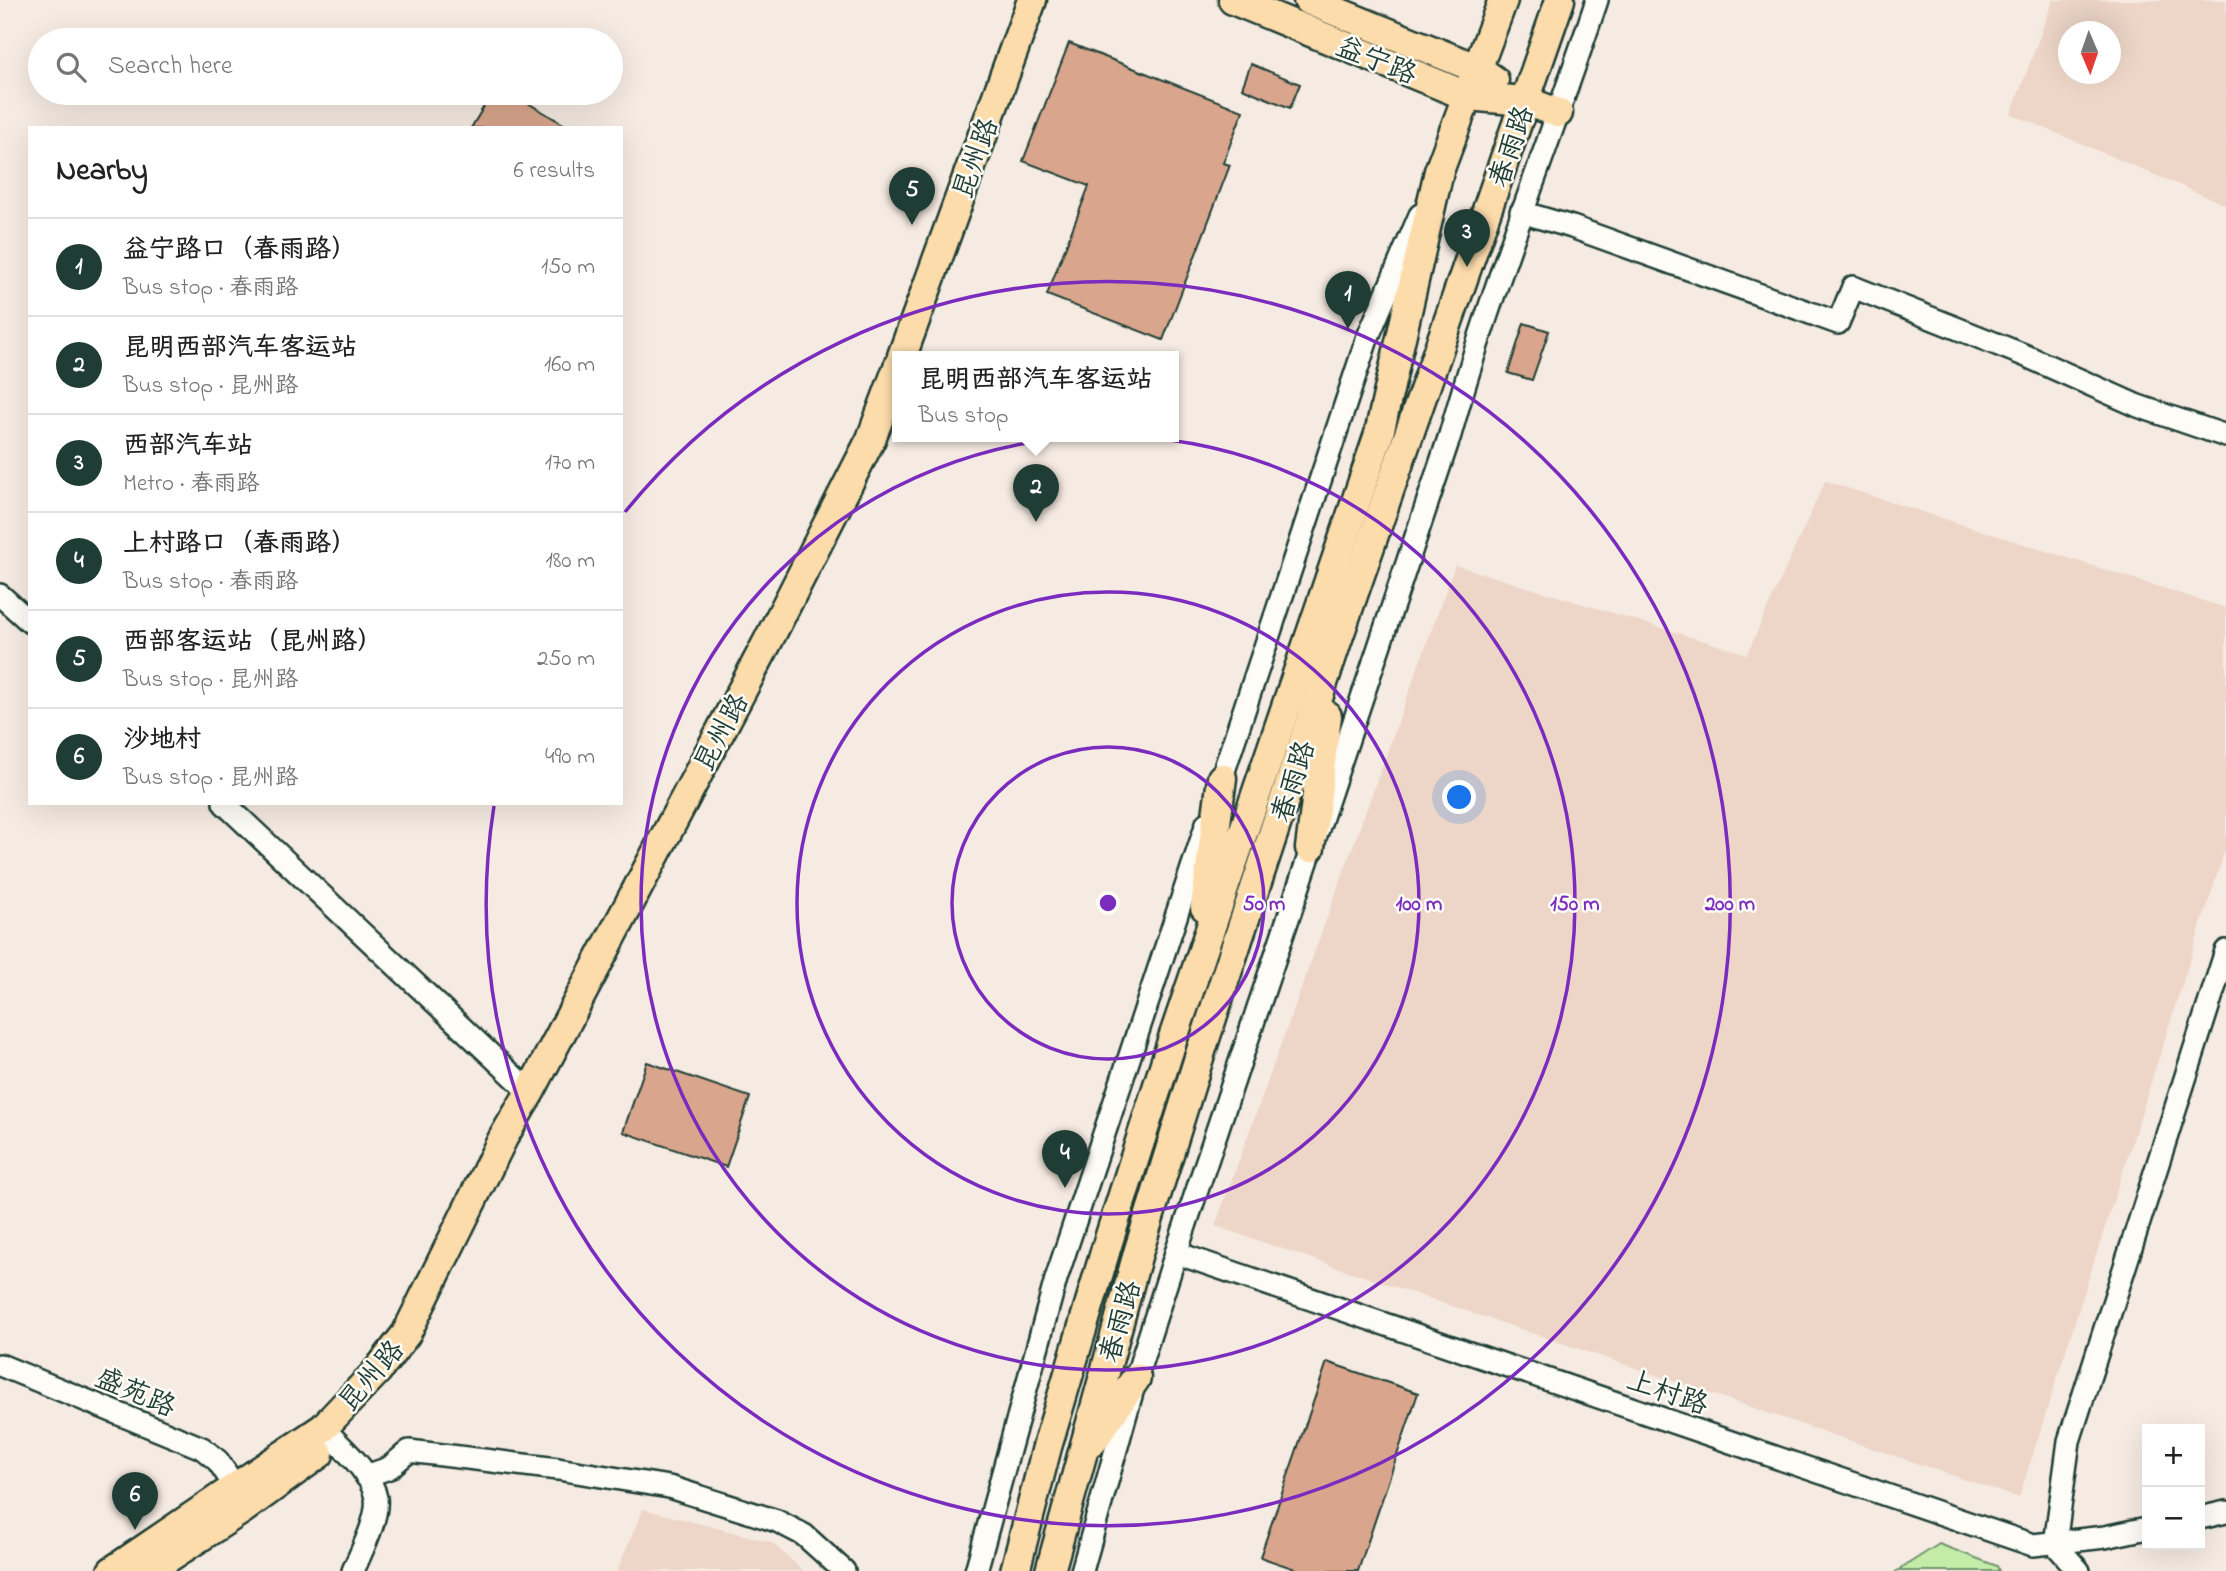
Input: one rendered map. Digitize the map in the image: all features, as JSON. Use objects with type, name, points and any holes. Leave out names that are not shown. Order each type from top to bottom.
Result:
[{"type":"main road","name":"昆州路","points":[[904,351],[1032,0]]},
{"type":"main road","name":"益宁路","points":[[1233,0],[1467,96],[1525,101]]},
{"type":"main road","name":"益宁路","points":[[1308,0],[1478,69],[1525,101],[1558,113]]},
{"type":"main road","name":"春雨路","points":[[1015,1571],[1051,1434],[1108,1242],[1197,968],[1379,434],[1439,171],[1503,0]]},
{"type":"main road","name":"春雨路","points":[[1050,1571],[1138,1253],[1198,1060],[1337,642],[1560,0]]},
{"type":"main road","name":"昆州路","points":[[148,1571],[243,1509],[329,1435],[406,1334],[503,1138],[530,1093],[768,641],[871,439],[892,383]]},
{"type":"main road","points":[[1310,848],[1337,642]]},
{"type":"main road","points":[[1197,968],[1222,778]]},
{"type":"main road","points":[[1079,1462],[1136,1378]]},
{"type":"main road","name":"昆州路","points":[[112,1571],[236,1488],[329,1435]]},
{"type":"street","points":[[1082,1571],[1136,1378],[1176,1253],[1450,435],[1469,365],[1597,0]]},
{"type":"street","points":[[976,1571],[1056,1279],[1367,339],[1439,171]]},
{"type":"street","points":[[1521,212],[1572,227],[1838,323],[1853,287],[2024,355],[2138,406],[2226,436]]},
{"type":"street","points":[[0,595],[28,620]]},
{"type":"street","points":[[226,805],[530,1093]]},
{"type":"street","points":[[2079,1571],[2055,1544],[2069,1441],[2226,951]]},
{"type":"street","name":"上村路","points":[[1176,1253],[2033,1545],[2055,1544],[2142,1529]]},
{"type":"street","name":"盛苑路","points":[[0,1365],[202,1448],[218,1461],[236,1488]]},
{"type":"street","points":[[329,1435],[366,1476],[376,1499],[371,1526],[353,1571]]},
{"type":"street","points":[[366,1476],[389,1468],[409,1451],[558,1469],[669,1487],[777,1521],[804,1535],[844,1571]]},
{"type":"street","points":[[2205,1517],[2226,1512]]},
{"type":"shaded area","points":[[2053,0],[2226,0],[2226,205],[2011,114]]},
{"type":"shaded area","points":[[1825,481],[2226,608],[2226,847],[2019,1498],[1215,1226],[1455,565],[1747,654]]},
{"type":"shaded area","points":[[643,1509],[771,1542],[804,1571],[617,1571]]},
{"type":"green space","points":[[1939,1544],[1997,1566],[1999,1571],[1897,1571]]},
{"type":"building","points":[[1069,43],[1243,111],[1223,163],[1230,165],[1163,340],[1047,295],[1089,186],[1023,161]]},
{"type":"building","points":[[1251,64],[1300,84],[1290,108],[1242,88]]},
{"type":"building","points":[[485,105],[531,105],[567,126],[472,126]]},
{"type":"building","points":[[1524,323],[1549,331],[1532,380],[1508,373]]},
{"type":"building","points":[[647,1062],[750,1097],[726,1167],[623,1132]]},
{"type":"building","points":[[1327,1362],[1418,1393],[1358,1571],[1301,1571],[1260,1557]]},
{"type":"place","name":"西部客运站（昆州路）","points":[[912,225]]},
{"type":"place","name":"西部汽车站","points":[[1467,267]]},
{"type":"place","name":"益宁路口（春雨路）","points":[[1348,329]]},
{"type":"place","name":"昆明西部汽车客运站","points":[[1036,522]]},
{"type":"place","name":"上村路口（春雨路）","points":[[1065,1188]]},
{"type":"place","name":"沙地村","points":[[135,1530]]}]
